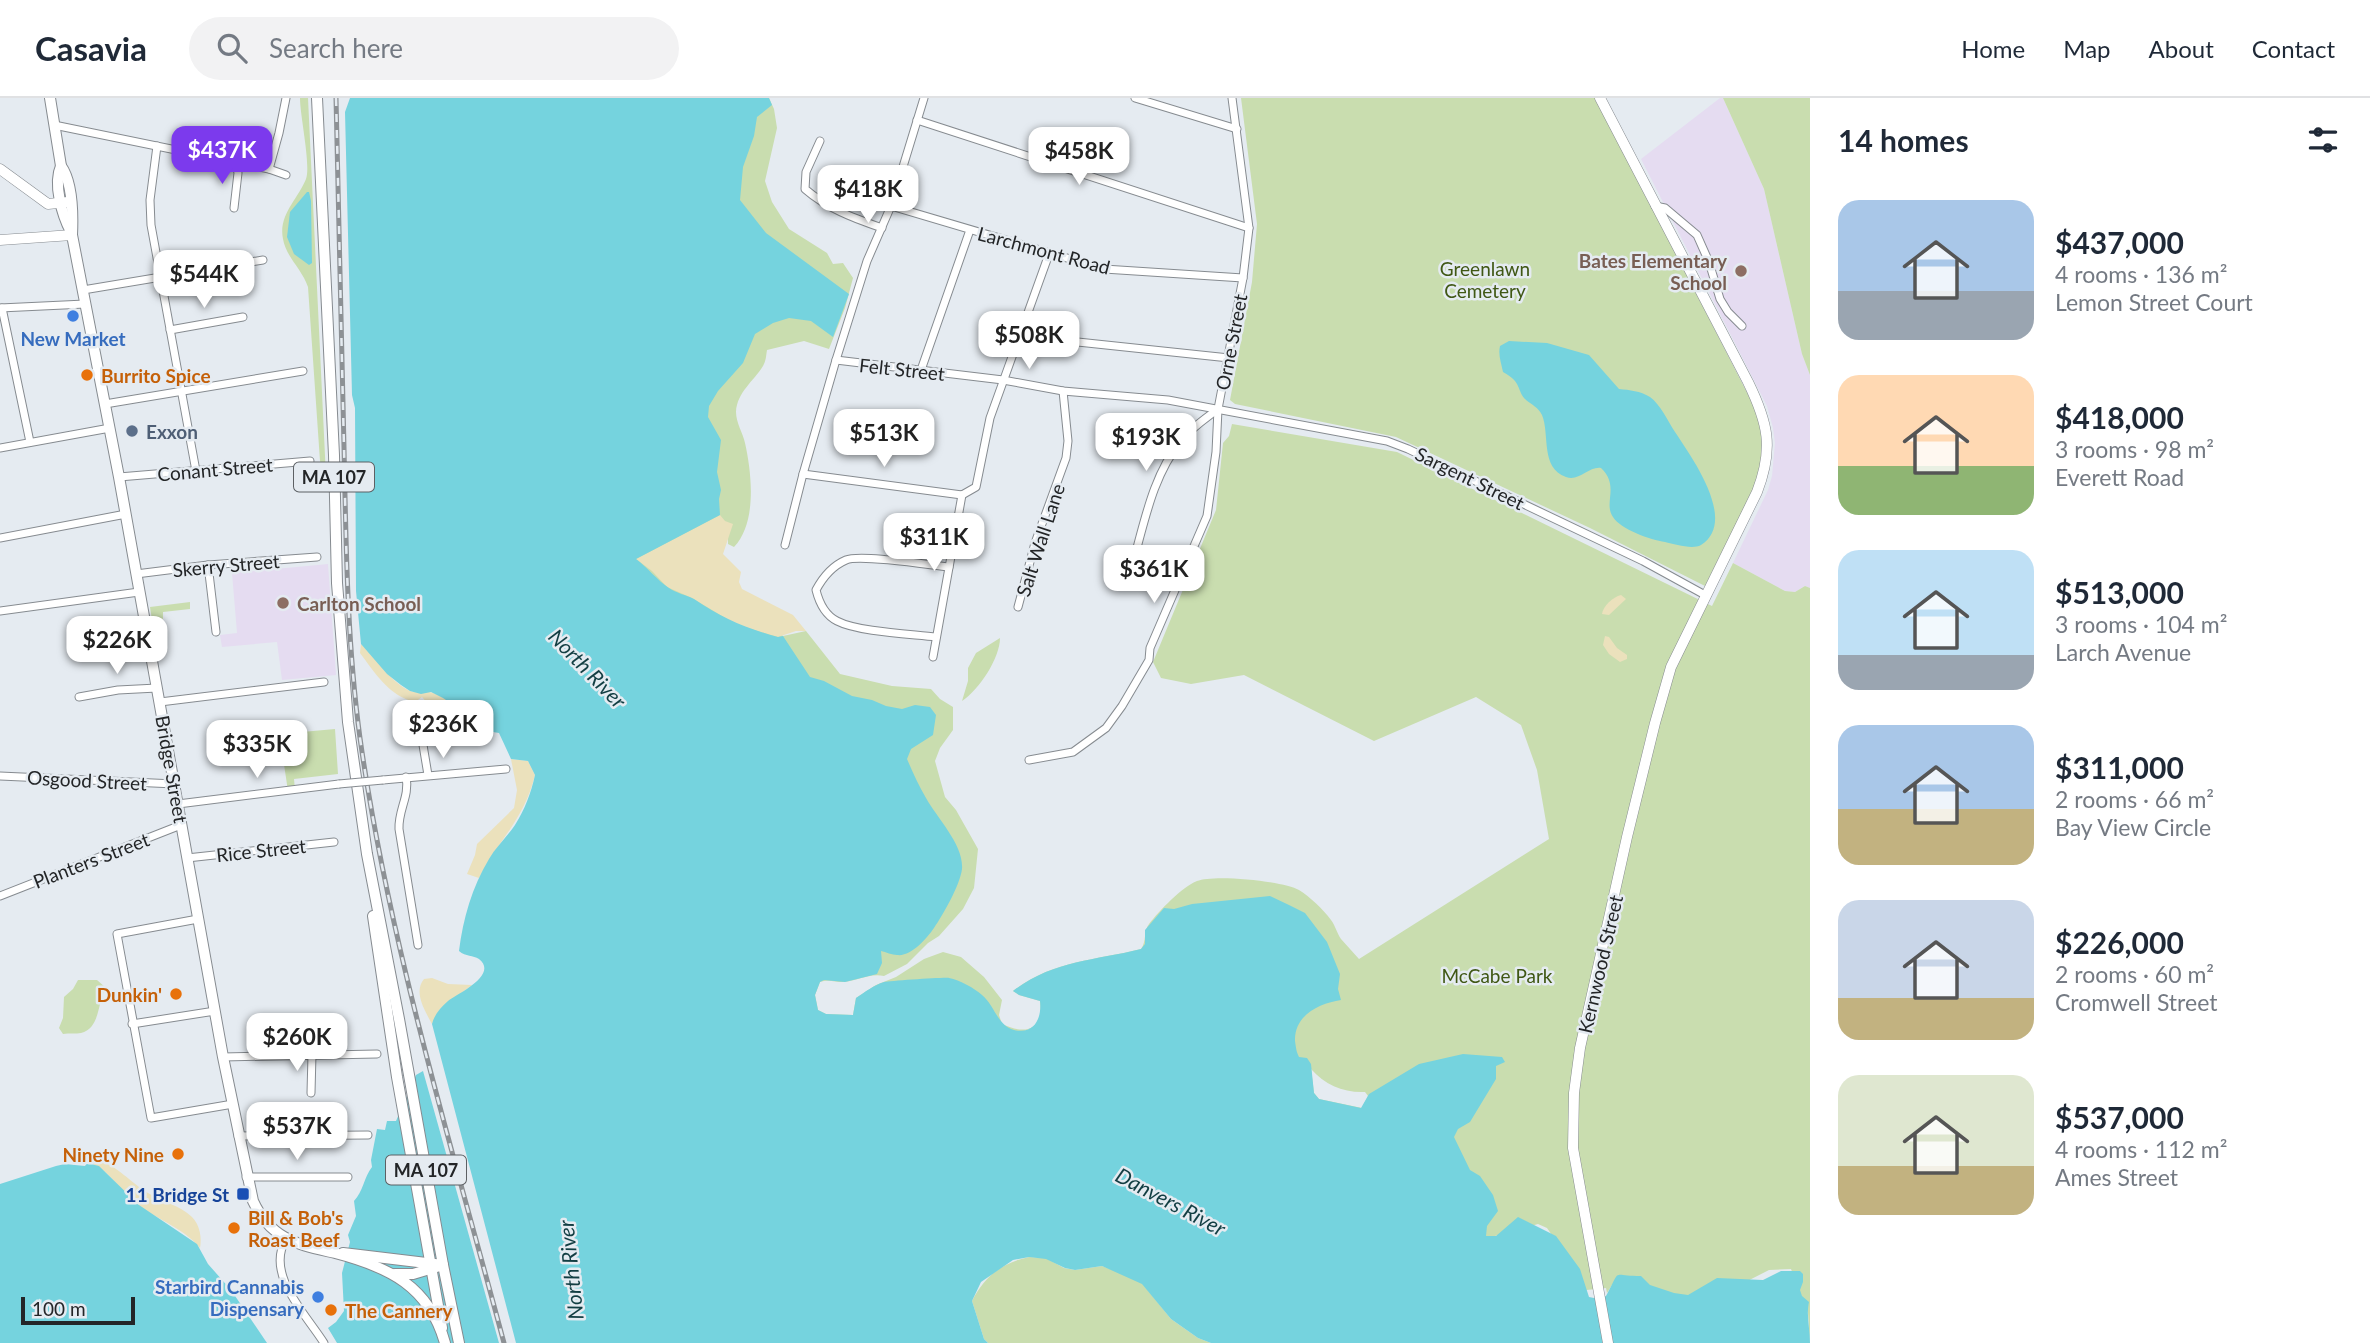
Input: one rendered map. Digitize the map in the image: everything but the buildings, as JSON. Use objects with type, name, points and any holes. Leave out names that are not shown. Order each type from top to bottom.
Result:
[{"type":"main road","name":"Bridge Street","points":[[50,98],[61,166],[65,172],[66,202],[126,514],[223,1058],[246,1177],[257,1211],[272,1229],[286,1239],[304,1247],[337,1254],[395,1274],[413,1274],[443,1265]]},
{"type":"main road","name":"MA 107","points":[[317,98],[334,455],[338,618],[348,722],[367,854],[443,1265]]},
{"type":"main road","name":"Kernwood Street","points":[[1600,98],[1748,382],[1762,413],[1768,437],[1765,474],[1671,667],[1655,723],[1579,1059],[1574,1093],[1573,1148],[1608,1343]]},
{"type":"main road","points":[[0,169],[46,203],[66,202]]},
{"type":"main road","points":[[0,240],[72,235]]},
{"type":"main road","name":"MA 107","points":[[367,854],[374,925],[397,1077],[444,1338]]},
{"type":"main road","name":"Bridge Street","points":[[337,1254],[360,1254],[430,1267]]},
{"type":"main road","points":[[443,1265],[459,1343]]},
{"type":"main road","name":"Bridge Street","points":[[395,1274],[424,1299],[437,1319],[444,1338]]},
{"type":"street","points":[[269,169],[286,98]]},
{"type":"street","points":[[1135,98],[1237,129]]},
{"type":"street","name":"Orne Street","points":[[1029,760],[1073,752],[1106,727],[1122,706],[1149,660],[1150,648],[1207,516],[1216,452],[1218,409],[1243,278],[1249,228],[1232,98]]},
{"type":"street","points":[[785,545],[836,360],[867,261],[891,206],[917,120],[920,99]]},
{"type":"street","points":[[917,120],[1249,228]]},
{"type":"street","points":[[54,125],[269,169],[286,175]]},
{"type":"street","points":[[820,141],[806,172],[805,189],[818,200],[844,214],[883,228]]},
{"type":"street","points":[[157,146],[150,214],[196,471]]},
{"type":"street","points":[[234,208],[238,173],[236,163]]},
{"type":"street","points":[[1655,205],[1665,208],[1698,235],[1720,299],[1742,326]]},
{"type":"street","name":"Larchmont Road","points":[[891,206],[1104,269],[1243,278]]},
{"type":"street","points":[[921,370],[970,230]]},
{"type":"street","points":[[803,474],[962,495],[976,487],[990,418],[1049,254]]},
{"type":"street","points":[[83,290],[263,260]]},
{"type":"street","points":[[30,442],[1,308],[85,304]]},
{"type":"street","points":[[170,330],[243,317]]},
{"type":"street","points":[[1021,336],[1229,358]]},
{"type":"street","name":"Felt Street","points":[[836,360],[868,366],[1003,380],[1063,391],[1158,399],[1218,409]]},
{"type":"street","points":[[105,404],[303,371]]},
{"type":"street","name":"Salt Wall Lane","points":[[1018,607],[1035,543],[1066,457],[1068,441],[1063,391]]},
{"type":"street","points":[[1130,573],[1160,476],[1169,458],[1195,426],[1218,409]]},
{"type":"street","name":"Sargent Street","points":[[1218,409],[1362,435],[1408,449],[1643,561],[1705,595]]},
{"type":"street","points":[[0,448],[110,428]]},
{"type":"street","name":"Conant Street","points":[[119,477],[310,461]]},
{"type":"street","points":[[933,656],[962,495]]},
{"type":"street","points":[[0,538],[126,514]]},
{"type":"street","name":"Skerry Street","points":[[136,574],[208,565],[317,557]]},
{"type":"street","points":[[936,637],[838,622],[819,602],[816,590],[822,578],[848,559],[868,558],[949,567]]},
{"type":"street","points":[[208,565],[216,632]]},
{"type":"street","points":[[0,611],[139,592]]},
{"type":"street","points":[[160,702],[324,682]]},
{"type":"street","points":[[79,697],[118,690],[157,688]]},
{"type":"street","points":[[419,721],[428,775]]},
{"type":"street","points":[[178,804],[340,784],[506,769]]},
{"type":"street","name":"Osgood Street","points":[[0,776],[175,784]]},
{"type":"street","points":[[406,777],[408,794],[400,812],[399,829],[418,945]]},
{"type":"street","name":"Planters Street","points":[[0,896],[181,825]]},
{"type":"street","name":"Rice Street","points":[[187,859],[334,842]]},
{"type":"street","points":[[198,919],[117,934],[132,1024],[150,1118],[233,1104]]},
{"type":"street","points":[[132,1024],[215,1011]]},
{"type":"street","points":[[311,1093],[312,1054]]},
{"type":"street","points":[[223,1058],[377,1054]]},
{"type":"street","points":[[238,1136],[368,1135]]},
{"type":"street","points":[[246,1177],[348,1177]]},
{"type":"street","points":[[286,1239],[279,1254],[282,1278],[324,1343]]},
{"type":"shaded area","name":"Bates Elementary School","points":[[1723,98],[1764,189],[1802,354],[1810,375],[1810,588],[1805,586],[1795,592],[1785,591],[1733,563],[1768,490],[1775,443],[1773,428],[1767,406],[1641,159]]},
{"type":"shaded area","name":"Carlton School","points":[[328,564],[336,675],[282,680],[277,642],[222,647],[220,635],[237,633],[232,573]]},
{"type":"green space","points":[[300,98],[308,98],[326,477],[320,461],[308,287],[287,252],[282,230],[286,215],[303,186],[307,172]]},
{"type":"green space","name":"McCabe Park","points":[[769,98],[777,128],[765,181],[772,202],[789,229],[827,253],[833,264],[843,263],[853,278],[829,349],[804,341],[767,350],[763,366],[739,398],[736,416],[745,443],[751,483],[749,512],[741,537],[734,547],[728,544],[728,536],[676,538],[783,636],[806,631],[840,674],[892,686],[931,689],[953,707],[953,730],[940,748],[935,761],[945,797],[956,810],[978,849],[974,888],[963,909],[939,936],[907,964],[884,976],[843,982],[820,982],[815,995],[818,1010],[826,1014],[853,1015],[856,998],[924,959],[943,952],[961,957],[984,977],[1002,1000],[999,1015],[1002,1024],[1018,1029],[1031,1028],[1036,1024],[1040,1001],[1013,991],[1059,967],[1141,949],[1147,927],[1154,918],[1178,894],[1197,881],[1218,878],[1248,880],[1299,890],[1324,912],[1341,939],[1359,959],[1549,839],[1537,770],[1521,725],[1476,697],[1374,741],[1244,675],[1191,684],[1161,678],[1153,662],[1216,510],[1223,443],[1229,436],[1232,424],[1397,452],[1712,606],[1733,563],[1785,591],[1795,592],[1805,586],[1810,588],[1810,1343],[1808,1313],[1791,1269],[1769,1270],[1716,1297],[1689,1303],[1612,1285],[1607,1293],[1606,1288],[1577,1291],[1556,1241],[1547,1228],[1538,1224],[1488,1238],[1463,1238],[1079,1009],[865,1096],[516,488]],"holes":[[[1311,1069],[1335,1087],[1365,1092],[1368,1096],[1362,1108],[1319,1099],[1314,1093]]]},
{"type":"green space","name":"Greenlawn Cemetery","points":[[1241,98],[1596,98],[1759,416],[1765,448],[1759,478],[1705,586],[1590,528],[1396,437],[1235,404],[1230,400],[1252,282],[1257,224]]},
{"type":"green space","points":[[1723,98],[1810,98],[1810,375],[1802,354],[1764,189]]},
{"type":"green space","points":[[190,602],[190,609],[163,612],[163,619],[152,620],[150,607]]},
{"type":"green space","points":[[1000,638],[996,655],[987,673],[962,701],[968,681],[968,668],[976,653]]},
{"type":"green space","points":[[335,729],[338,774],[294,779],[295,790],[288,791],[280,738],[302,735],[302,732]]},
{"type":"green space","points":[[78,980],[97,980],[106,988],[92,1026],[81,1033],[63,1034],[59,1028],[63,1018],[64,997]]},
{"type":"green space","points":[[1029,1257],[1046,1258],[1064,1268],[1075,1270],[1102,1266],[1129,1276],[1142,1283],[1171,1319],[1198,1338],[1211,1343],[988,1343],[984,1339],[972,1301],[982,1284],[995,1272],[1010,1263]]},
{"type":"sand","points":[[720,515],[733,524],[723,554],[741,572],[739,582],[742,589],[793,615],[806,631],[778,637],[737,625],[692,598],[667,587],[636,559]]},
{"type":"sand","points":[[1621,595],[1626,599],[1609,615],[1602,614],[1609,602]]},
{"type":"sand","points":[[1605,636],[1627,655],[1627,659],[1620,662],[1609,654],[1603,645]]},
{"type":"sand","points":[[361,644],[401,686],[411,691],[429,692],[443,697],[487,731],[452,720],[422,697],[415,702],[398,695],[383,683],[360,653]]},
{"type":"sand","points":[[511,759],[528,761],[535,775],[518,817],[479,878],[467,874],[477,844],[514,808],[517,790]]},
{"type":"sand","points":[[432,978],[448,984],[472,985],[440,1009],[432,1024],[421,1001],[420,990],[424,979]]},
{"type":"sand","points":[[97,1160],[117,1170],[148,1193],[187,1213],[199,1228],[200,1248],[185,1234],[132,1200],[108,1175],[91,1163]]},
{"type":"water","points":[[350,98],[769,98],[772,105],[757,117],[754,136],[743,167],[740,200],[766,233],[849,294],[833,337],[811,321],[789,318],[773,323],[755,334],[743,363],[718,391],[709,406],[708,417],[721,440],[717,472],[721,490],[720,515],[636,559],[672,590],[744,626],[778,637],[783,636],[810,677],[824,681],[852,696],[902,709],[915,705],[930,707],[936,715],[933,735],[911,749],[907,759],[923,793],[959,851],[962,869],[958,883],[938,922],[918,946],[902,955],[881,951],[882,963],[877,974],[845,982],[820,982],[815,995],[818,1010],[826,1014],[853,1015],[856,998],[880,983],[949,978],[982,995],[1008,1028],[1027,1030],[1038,1019],[1040,1001],[1013,991],[1028,981],[1059,967],[1141,949],[1145,944],[1145,930],[1164,908],[1174,909],[1192,904],[1270,896],[1305,913],[1327,942],[1340,974],[1338,989],[1341,1000],[1317,1007],[1304,1017],[1296,1032],[1297,1053],[1299,1057],[1307,1058],[1311,1064],[1314,1093],[1319,1099],[1361,1108],[1369,1094],[1419,1064],[1463,1054],[1502,1057],[1505,1062],[1496,1066],[1496,1079],[1470,1122],[1458,1129],[1454,1137],[1470,1170],[1480,1176],[1493,1195],[1498,1211],[1487,1226],[1486,1236],[1496,1236],[1518,1217],[1556,1236],[1580,1269],[1589,1297],[1599,1299],[1606,1296],[1618,1275],[1641,1276],[1650,1285],[1688,1295],[1717,1278],[1763,1280],[1781,1271],[1800,1271],[1803,1274],[1803,1282],[1800,1290],[1809,1302],[1810,1343],[1211,1343],[1198,1338],[1171,1319],[1142,1284],[1102,1266],[1075,1270],[1046,1259],[1029,1257],[1013,1260],[981,1282],[972,1301],[984,1339],[988,1343],[516,1343],[432,1024],[443,1006],[474,983],[484,971],[484,965],[479,959],[459,951],[466,915],[483,870],[522,813],[535,775],[528,761],[511,759],[499,733],[487,731],[479,722],[431,692],[421,694],[410,691],[387,674],[361,644],[356,591],[355,408],[352,395],[345,112]]},
{"type":"water","points":[[307,192],[311,201],[312,263],[309,265],[294,254],[287,237],[290,212]]},
{"type":"water","points":[[1509,341],[1547,343],[1589,355],[1619,389],[1639,392],[1654,400],[1708,488],[1715,520],[1711,534],[1701,545],[1688,547],[1659,541],[1622,526],[1610,512],[1611,488],[1607,475],[1601,468],[1571,478],[1558,473],[1549,458],[1542,415],[1526,400],[1514,380],[1503,372],[1500,346]]},
{"type":"water","points":[[423,1071],[499,1343],[337,1343],[328,1328],[344,1311],[342,1273],[350,1242],[348,1235],[356,1216],[354,1201],[372,1167],[377,1129],[385,1130],[387,1121],[396,1121],[416,1075]]},
{"type":"water","points":[[87,1163],[99,1166],[139,1205],[197,1244],[208,1264],[231,1290],[267,1343],[0,1343],[0,1184],[56,1166],[85,1166]]},
{"type":"railway","points":[[336,98],[348,593],[360,738],[372,815],[404,967],[504,1343]]},
{"type":"place","name":"Bates Elementary School","points":[[1741,271]]},
{"type":"place","name":"New Market","points":[[73,316]]},
{"type":"place","name":"Burrito Spice","points":[[87,375]]},
{"type":"place","name":"Exxon","points":[[132,431]]},
{"type":"place","name":"Carlton School","points":[[283,603]]},
{"type":"place","name":"Dunkin'","points":[[176,994]]},
{"type":"place","name":"Ninety Nine","points":[[178,1154]]},
{"type":"place","name":"11 Bridge St","points":[[243,1194]]},
{"type":"place","name":"Bill & Bob's Roast Beef","points":[[234,1228]]},
{"type":"place","name":"Starbird Cannabis Dispensary","points":[[318,1297]]},
{"type":"place","name":"The Cannery","points":[[331,1310]]},
{"type":"water label","name":"North River","points":[[588,668]]},
{"type":"water label","name":"Danvers River","points":[[1171,1201]]},
{"type":"water label","name":"North River","points":[[570,1270]]}]
